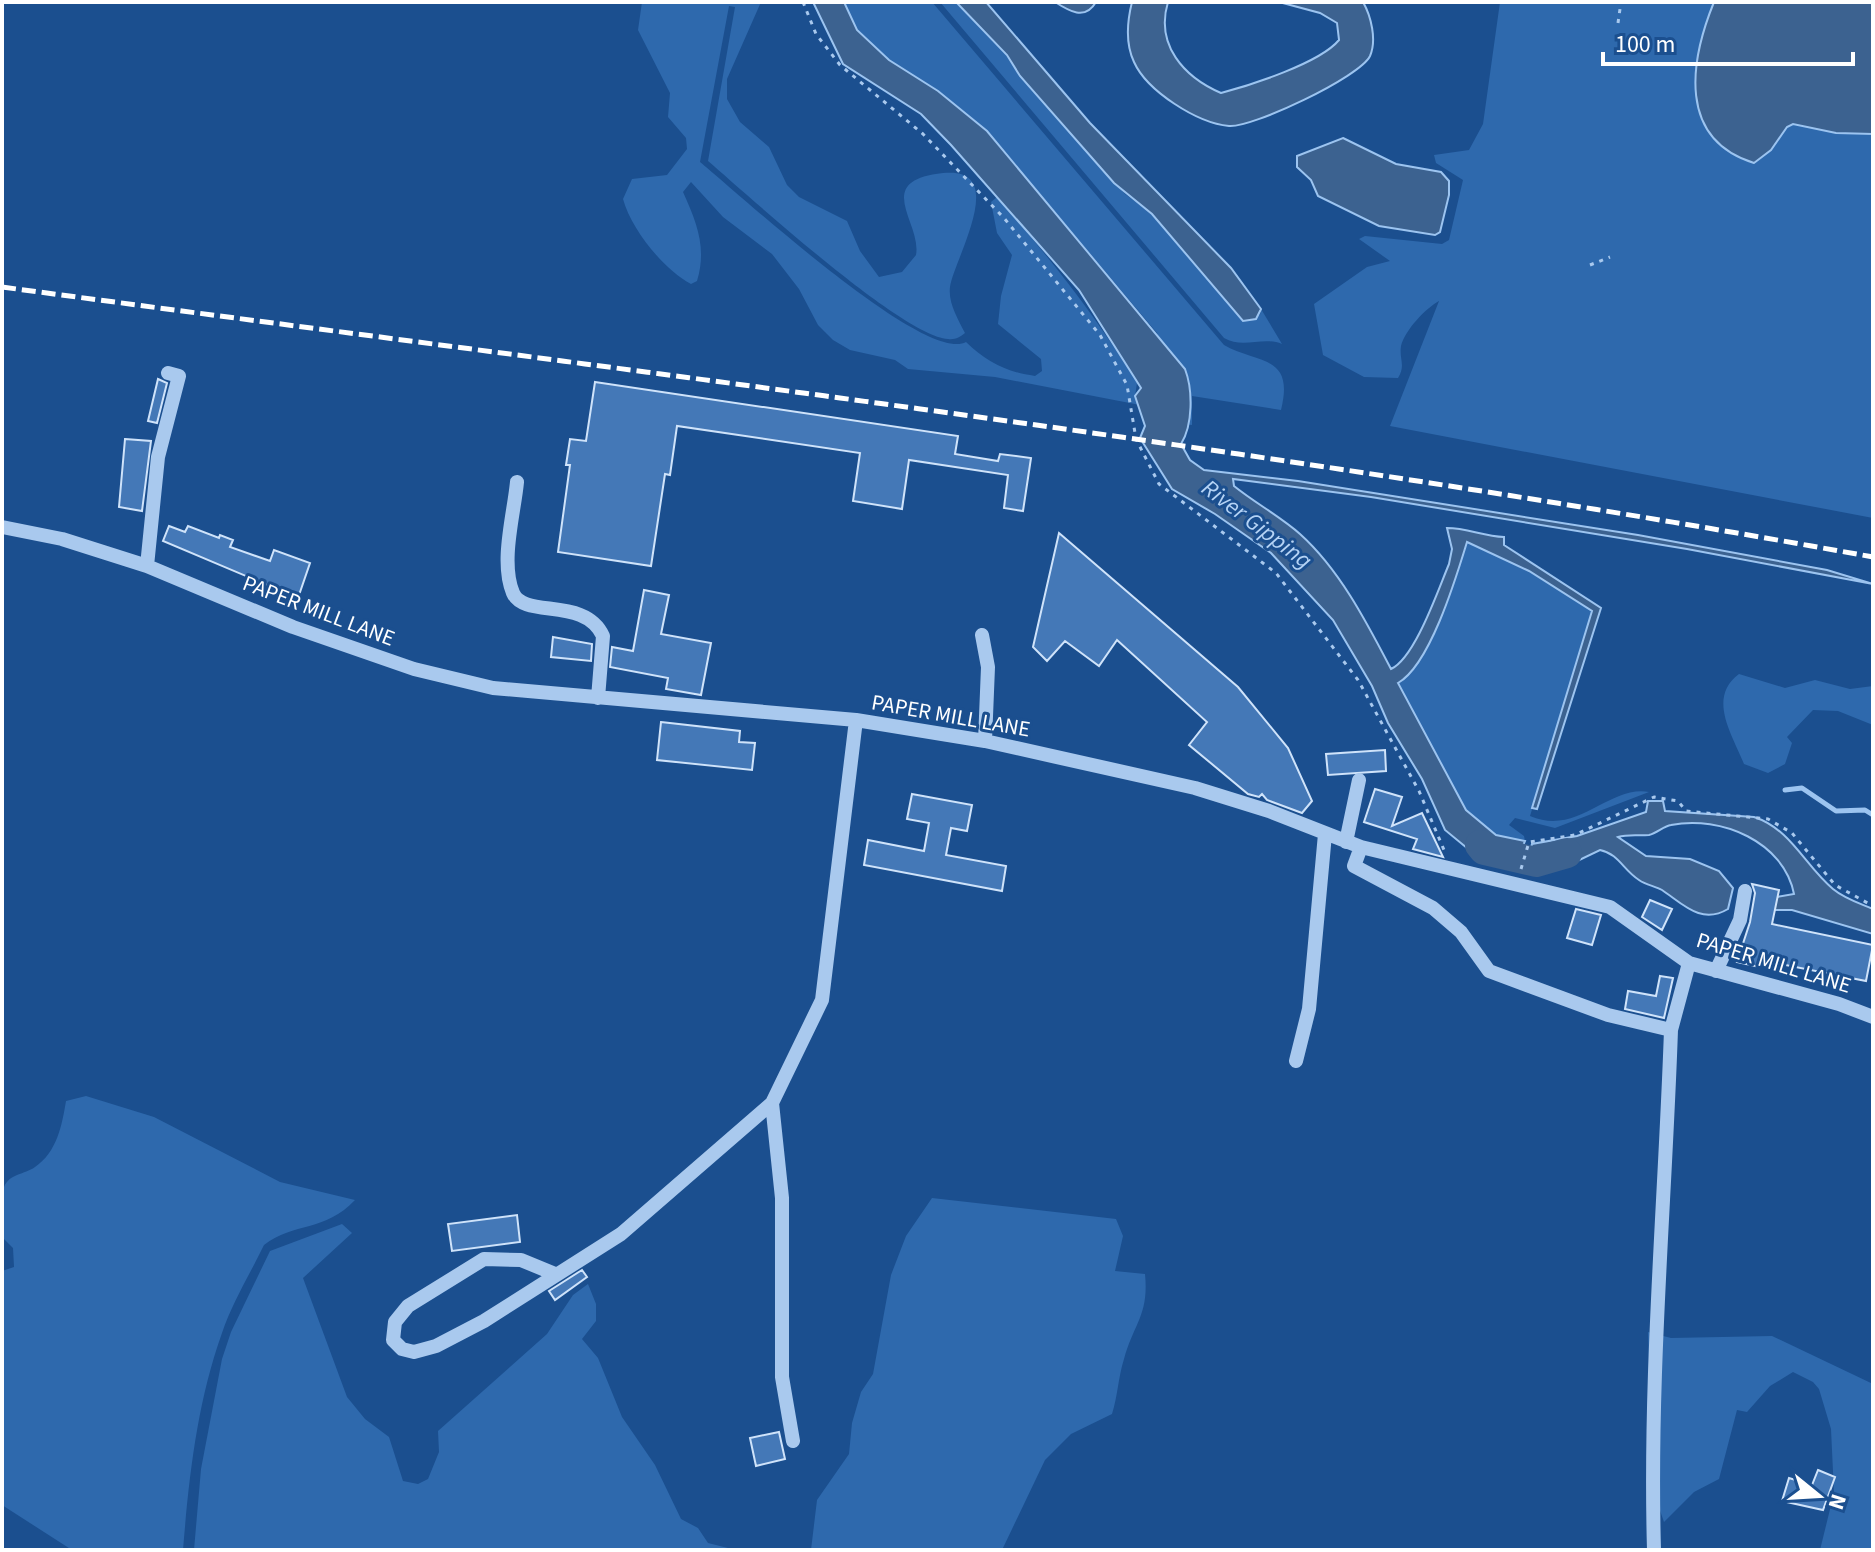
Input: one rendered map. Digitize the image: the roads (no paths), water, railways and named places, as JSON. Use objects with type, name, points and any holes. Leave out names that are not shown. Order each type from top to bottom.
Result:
[{"type":"street","points":[[147,566],[158,457],[179,376],[168,373]]},
{"type":"street","points":[[517,482],[509,556],[511,590],[516,599],[528,604],[571,610],[599,626],[603,636],[598,698]]},
{"type":"street","name":"PAPER MILL LANE","points":[[2,527],[62,539],[147,566],[293,627],[414,669],[493,688],[856,720],[985,741],[1195,788],[1269,811],[1353,844],[1610,907],[1689,963],[1873,1017]]},
{"type":"street","points":[[982,635],[988,667],[985,741]]},
{"type":"street","points":[[555,1274],[521,1260],[484,1259],[408,1306],[395,1322],[393,1340],[402,1349],[414,1352],[436,1346],[484,1321],[621,1234],[772,1103],[810,1030],[828,973],[856,720]]},
{"type":"street","points":[[1359,780],[1347,824],[1353,844],[1354,866],[1433,908],[1461,932],[1489,971],[1608,1015],[1671,1030]]},
{"type":"street","points":[[1296,1061],[1309,1009],[1325,834]]},
{"type":"street","points":[[1716,971],[1740,920],[1745,891]]},
{"type":"street","points":[[1654,1550],[1651,1430],[1665,1203],[1671,1030],[1689,963]]},
{"type":"street","points":[[772,1103],[782,1198],[782,1377],[793,1441]]},
{"type":"water","points":[[813,2],[844,2],[857,30],[889,60],[938,91],[987,131],[1185,369],[1190,407],[1188,427],[1181,444],[1190,460],[1204,470],[1298,481],[1638,535],[1827,570],[1873,584],[1687,549],[1371,497],[1233,479],[1234,486],[1293,528],[1328,564],[1352,598],[1391,669],[1409,652],[1417,638],[1449,564],[1452,549],[1447,528],[1504,537],[1504,545],[1601,608],[1537,809],[1532,808],[1592,611],[1529,571],[1467,542],[1449,598],[1431,640],[1410,673],[1398,683],[1466,810],[1496,835],[1525,841],[1514,868],[1484,862],[1445,830],[1422,779],[1333,620],[1271,553],[1172,489],[1140,438],[1145,426],[1135,396],[1141,388],[1079,290],[921,114],[843,64]]},
{"type":"water","points":[[956,2],[986,2],[1090,123],[1231,268],[1261,309],[1256,319],[1243,321],[1152,214],[1114,183],[1020,76],[1007,55]]},
{"type":"water","points":[[1055,2],[1096,2],[1082,13]]},
{"type":"water","points":[[1132,2],[1168,2],[1166,32],[1176,58],[1195,78],[1221,93],[1301,65],[1330,49],[1339,40],[1337,23],[1320,13],[1279,2],[1363,2],[1372,28],[1372,50],[1362,65],[1304,100],[1241,124],[1216,124],[1174,104],[1141,73],[1131,55],[1128,40]]},
{"type":"water","points":[[1714,2],[1873,2],[1873,134],[1836,133],[1793,124],[1787,127],[1771,150],[1754,163],[1729,152],[1712,136],[1701,117],[1696,96],[1699,49]]},
{"type":"water","points":[[1343,138],[1396,164],[1441,172],[1449,181],[1449,195],[1440,232],[1435,235],[1379,226],[1318,196],[1311,180],[1297,167],[1297,156]]},
{"type":"water","points":[[1648,801],[1663,801],[1665,811],[1754,817],[1767,823],[1788,839],[1833,889],[1873,909],[1873,934],[1792,910],[1769,910],[1766,899],[1794,894],[1778,860],[1748,836],[1710,824],[1671,825],[1649,835],[1618,837],[1646,856],[1690,859],[1719,871],[1733,888],[1728,909],[1718,913],[1709,915],[1693,911],[1662,890],[1639,880],[1612,855],[1600,850],[1571,864],[1544,870],[1524,870],[1532,844],[1577,836],[1646,812]]},
{"type":"waterway","points":[[1785,790],[1802,788],[1836,811],[1865,810],[1873,815]]},
{"type":"waterway","name":"River Gipping","points":[[1480,845],[1484,850],[1536,862],[1567,853]]},
{"type":"railway","points":[[2,287],[1173,444],[1407,479],[1873,557]]}]
